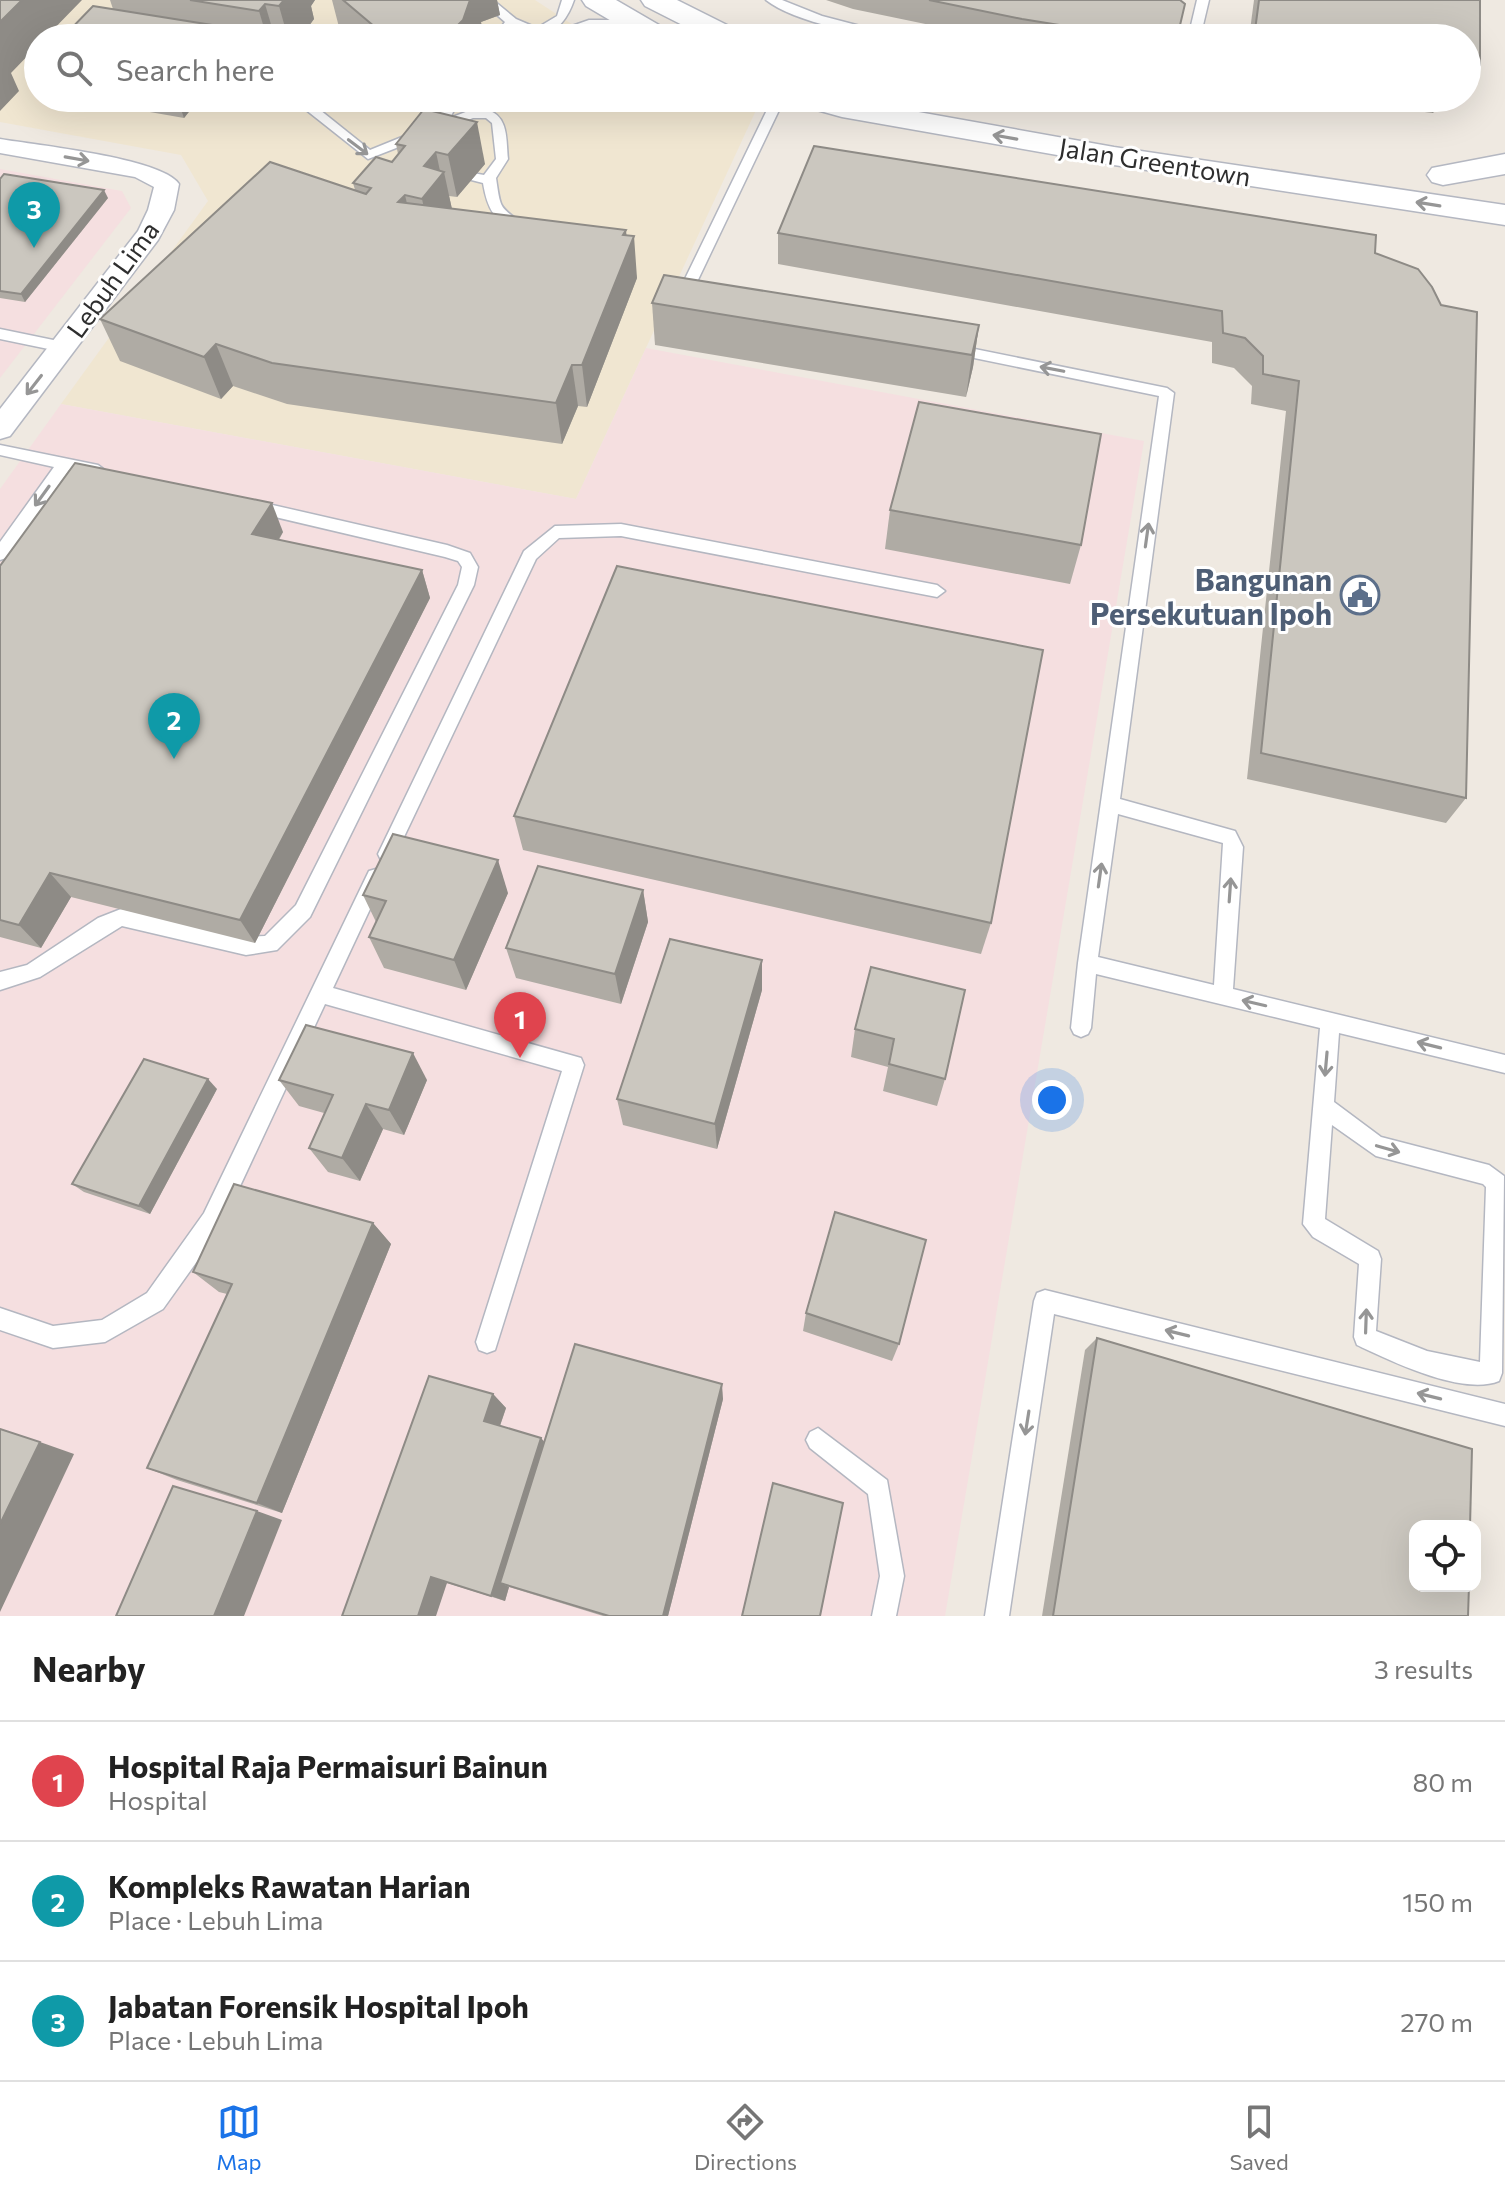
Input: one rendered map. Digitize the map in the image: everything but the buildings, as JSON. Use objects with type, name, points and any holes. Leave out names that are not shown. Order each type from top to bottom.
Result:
[{"type":"main road","points":[[596,0],[636,24]]},
{"type":"main road","points":[[655,0],[703,24]]},
{"type":"main road","name":"Jalan Greentown","points":[[865,112],[1114,156],[1505,215]]},
{"type":"main road","name":"Jalan Greentown","points":[[1203,140],[1248,147]]},
{"type":"main road","points":[[1505,164],[1428,173],[1505,185]]},
{"type":"main road","points":[[1472,210],[1505,230]]},
{"type":"street","name":"Lebuh Lima","points":[[0,146],[142,171],[167,184],[161,210],[149,234],[0,429]]},
{"type":"lane","points":[[486,0],[517,24]]},
{"type":"lane","points":[[554,24],[562,18],[568,0]]},
{"type":"lane","points":[[772,0],[818,19],[840,24]]},
{"type":"lane","points":[[1197,24],[1203,0]]},
{"type":"lane","points":[[589,24],[636,24]]},
{"type":"lane","points":[[314,112],[368,155],[476,112]]},
{"type":"lane","points":[[711,303],[703,301],[689,285],[772,112]]},
{"type":"lane","points":[[439,127],[446,113],[489,114],[498,122],[502,159],[489,178],[481,180],[441,171]]},
{"type":"lane","points":[[386,148],[401,162]]},
{"type":"lane","points":[[489,178],[494,210],[502,219],[532,231]]},
{"type":"lane","points":[[0,334],[63,347]]},
{"type":"lane","points":[[932,346],[1167,393],[1081,1028]]},
{"type":"lane","points":[[0,450],[111,474]]},
{"type":"lane","points":[[0,554],[65,464]]},
{"type":"lane","points":[[0,981],[18,979],[40,970],[103,923],[121,917],[246,946],[270,944],[303,911],[466,585],[470,567],[464,557],[233,502]]},
{"type":"lane","points":[[0,1319],[53,1337],[105,1331],[155,1301],[212,1221],[530,555],[555,532],[621,530],[937,591]]},
{"type":"lane","points":[[1110,804],[1229,837],[1234,847],[1223,996]]},
{"type":"lane","points":[[1088,963],[1505,1064]]},
{"type":"lane","points":[[321,994],[574,1065],[487,1342]]},
{"type":"lane","points":[[1323,1106],[1376,1146],[1489,1175],[1497,1183],[1491,1373],[1475,1376],[1365,1337],[1370,1259],[1353,1243],[1324,1234],[1314,1224],[1323,1106],[1330,1021]]},
{"type":"lane","points":[[997,1616],[1045,1301],[1505,1415]]},
{"type":"lane","points":[[818,1440],[879,1488],[892,1576],[884,1616]]},
{"type":"shaded area","points":[[0,0],[535,0],[572,24],[24,24],[24,112],[755,112],[576,499],[61,404],[208,201],[181,155],[0,122]]},
{"type":"shaded area","points":[[0,169],[122,191],[131,208],[0,378]]},
{"type":"shaded area","points":[[646,348],[1144,441],[945,1616],[0,1616],[0,489],[61,404],[576,499]]},
{"type":"place","name":"Jabatan Forensik Hospital Ipoh","points":[[34,248]]},
{"type":"place","name":"Bangunan Persekutuan Ipoh","points":[[1360,595]]},
{"type":"place","name":"Kompleks Rawatan Harian","points":[[174,759]]},
{"type":"place","name":"Hospital Raja Permaisuri Bainun","points":[[520,1058]]}]
